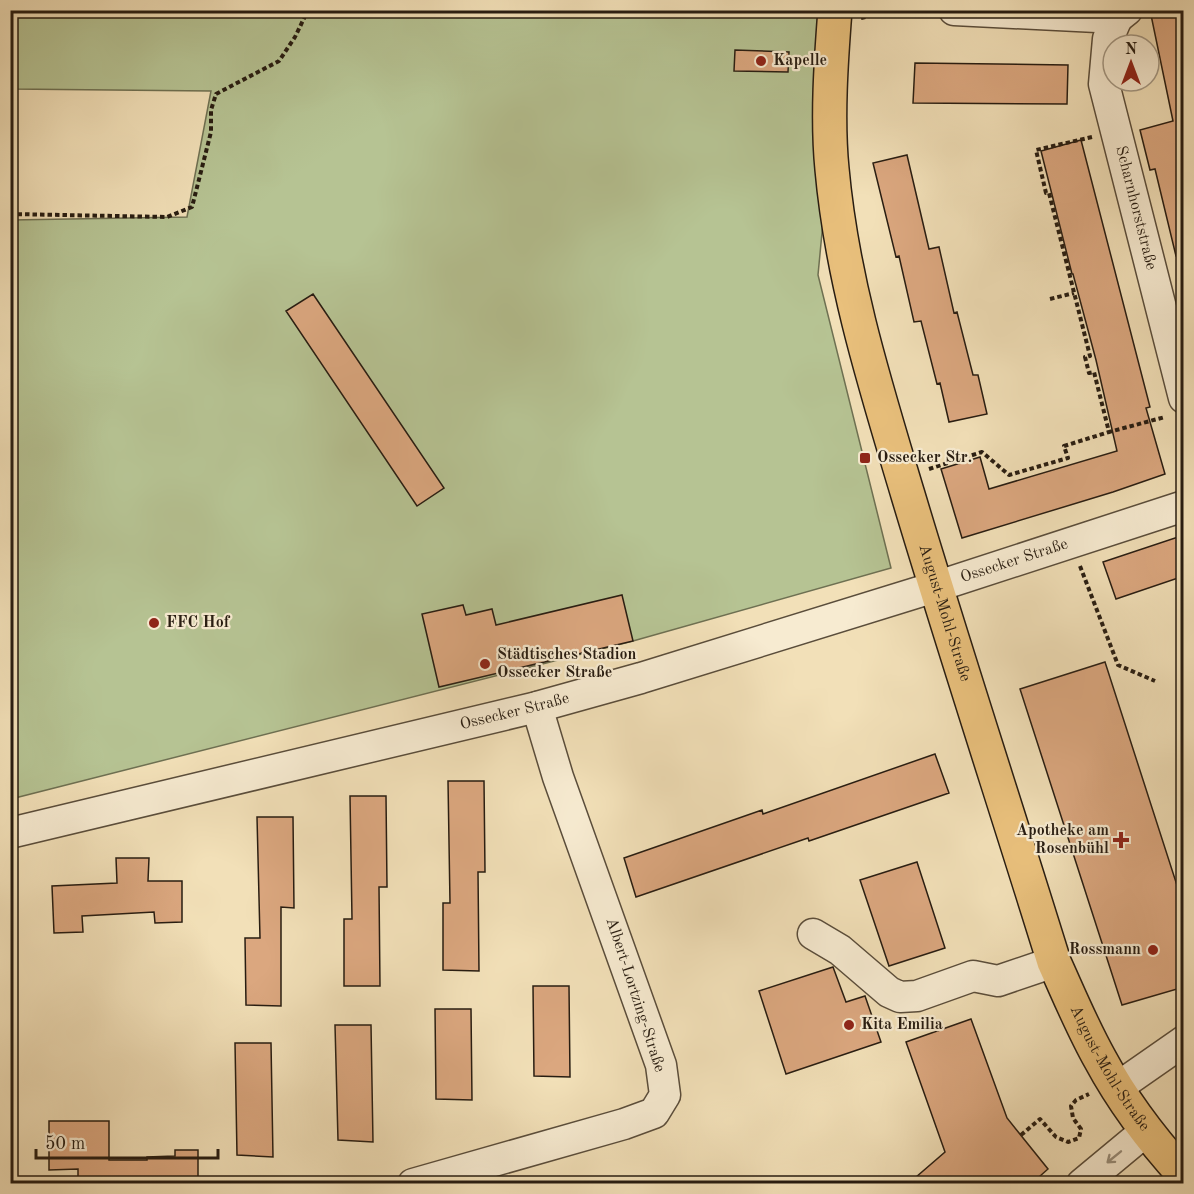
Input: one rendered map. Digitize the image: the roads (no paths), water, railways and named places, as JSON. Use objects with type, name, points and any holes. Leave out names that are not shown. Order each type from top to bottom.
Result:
[{"type":"main road","name":"August-Mohl-Straße","points":[[834,10],[831,168],[848,279],[856,316],[935,587],[1054,962],[1078,1017],[1115,1084],[1147,1130],[1184,1175]]},
{"type":"street","points":[[954,10],[1122,14]]},
{"type":"street","name":"Scharnhorststraße","points":[[1122,14],[1108,39],[1104,84],[1178,406]]},
{"type":"street","name":"Ossecker Straße","points":[[10,833],[537,707],[641,678],[935,587],[1184,506]]},
{"type":"street","name":"Albert-Lortzing-Straße","points":[[413,1184],[624,1124],[654,1113],[665,1095],[661,1065],[558,777],[537,707]]},
{"type":"street","points":[[813,934],[840,950],[889,992],[900,997],[917,996],[973,976],[998,981],[1054,962]]},
{"type":"street","points":[[1115,1084],[1184,1041]]},
{"type":"street","points":[[1082,1184],[1147,1130]]},
{"type":"place","name":"Kapelle","points":[[761,61]]},
{"type":"place","name":"Ossecker Str.","points":[[865,458]]},
{"type":"place","name":"FFC Hof","points":[[154,623]]},
{"type":"place","name":"Städtisches Stadion Ossecker Straße","points":[[485,664]]},
{"type":"place","name":"Apotheke am Rosenbühl","points":[[1121,840]]},
{"type":"place","name":"Rossmann","points":[[1153,950]]},
{"type":"place","name":"Kita Emilia","points":[[849,1025]]}]
